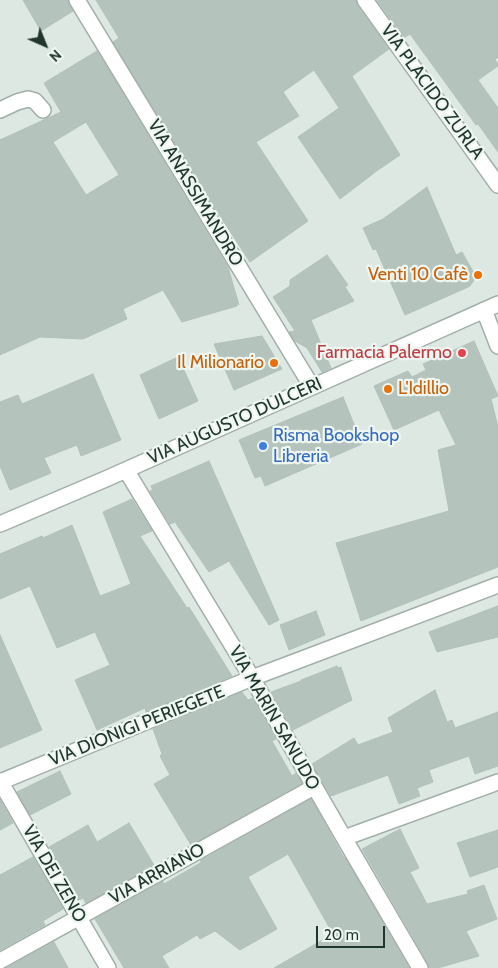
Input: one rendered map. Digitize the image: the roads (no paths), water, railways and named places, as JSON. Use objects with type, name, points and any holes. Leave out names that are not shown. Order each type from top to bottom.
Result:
[{"type":"street","name":"VIA ANASSIMANDRO","points":[[77,0],[312,387]]},
{"type":"street","name":"VIA PLACIDO ZURLA","points":[[365,0],[498,185]]},
{"type":"street","points":[[0,110],[28,99],[35,101],[43,110]]},
{"type":"street","name":"VIA AUGUSTO DULCERI","points":[[0,524],[126,470],[491,307]]},
{"type":"street","points":[[491,307],[498,346]]},
{"type":"street","name":"VIA MARIN SANUDO","points":[[126,470],[252,678],[420,968]]},
{"type":"street","name":"VIA DIONIGI PERIEGETE","points":[[0,782],[252,678],[498,585]]},
{"type":"street","name":"VIA DEI ZENO","points":[[0,782],[108,968]]},
{"type":"street","points":[[344,838],[498,782]]},
{"type":"street","name":"VIA ARRIANO","points":[[0,961],[314,787]]},
{"type":"place","name":"Venti 10 Cafè","points":[[478,275]]},
{"type":"place","name":"Farmacia Palermo","points":[[462,353]]},
{"type":"place","name":"Il Milionario","points":[[274,363]]},
{"type":"place","name":"L'Idillio","points":[[388,389]]},
{"type":"place","name":"Risma Bookshop Libreria","points":[[263,446]]}]
